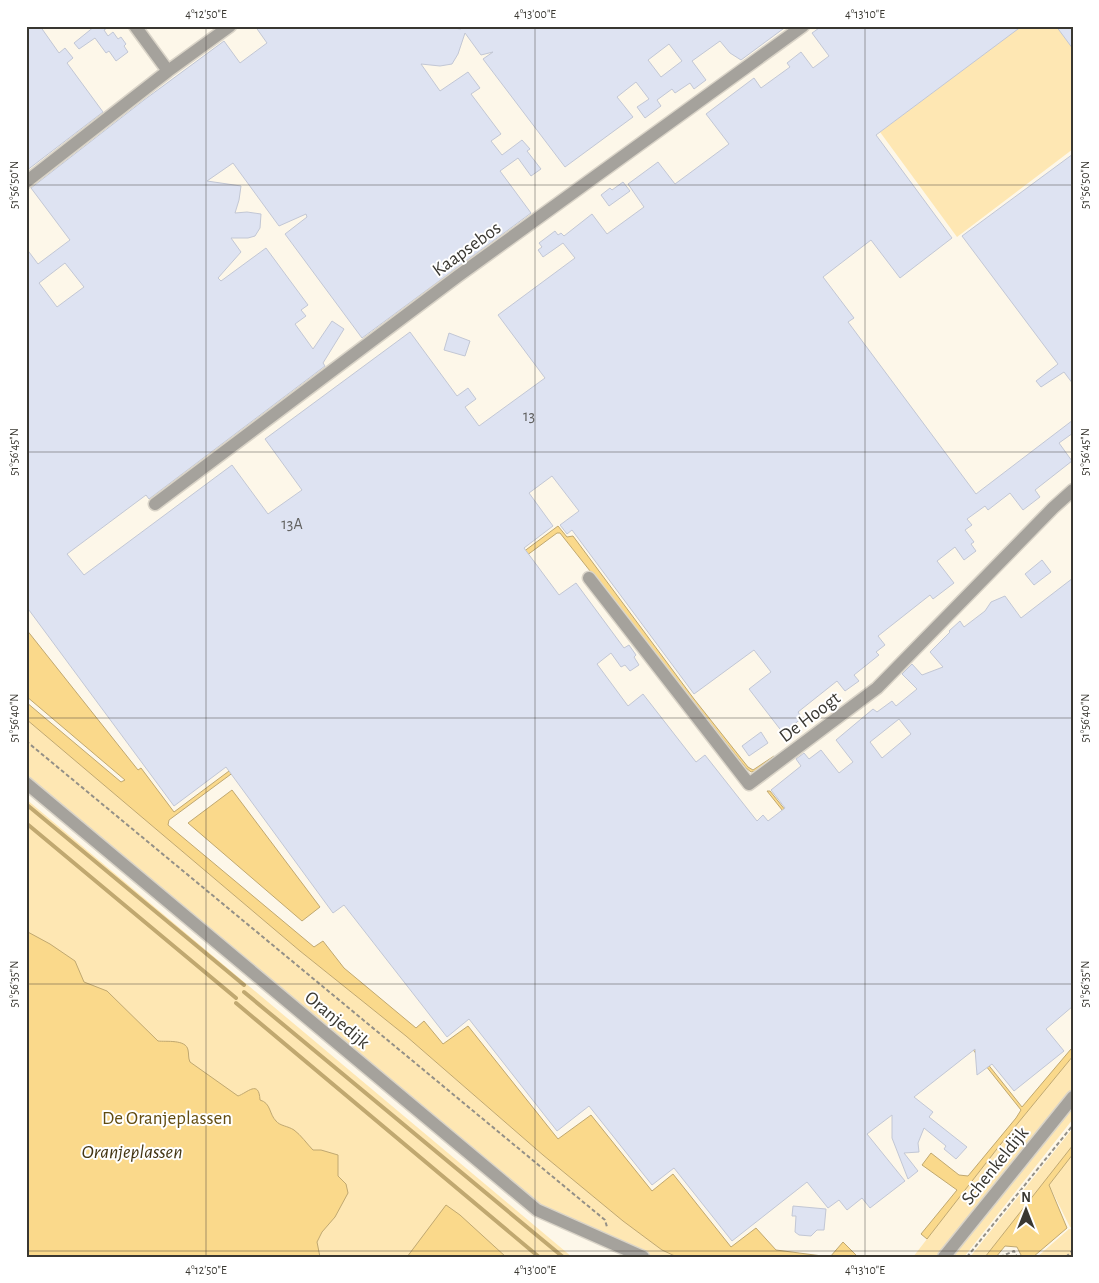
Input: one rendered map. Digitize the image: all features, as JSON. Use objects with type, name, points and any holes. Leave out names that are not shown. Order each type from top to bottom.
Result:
[{"type":"street","points":[[135,26],[168,71]]},
{"type":"street","points":[[26,182],[168,71],[230,26]]},
{"type":"street","name":"Kaapsebos","points":[[155,504],[450,282],[803,26]]},
{"type":"street","name":"De Hoogt","points":[[589,578],[749,784],[877,688],[1053,508],[1073,490]]},
{"type":"street","name":"Oranjedijk","points":[[26,783],[537,1210],[643,1257]]},
{"type":"street","name":"Schenkeldijk","points":[[944,1257],[1073,1097]]},
{"type":"path","points":[[26,741],[605,1220],[613,1244]]},
{"type":"path","points":[[968,1257],[1073,1125]]},
{"type":"path","points":[[1066,1257],[1073,1250]]},
{"type":"path","points":[[1000,1257],[1014,1251],[1017,1257]]},
{"type":"green space","points":[[1021,26],[1073,26],[1073,149],[957,237],[880,132]]},
{"type":"green space","points":[[26,719],[300,951],[406,1036],[543,1155],[623,1221],[662,1250],[677,1257],[650,1257],[544,1210],[26,781]]},
{"type":"green space","name":"De Oranjeplassen","points":[[26,799],[516,1210],[572,1257],[26,1257]]},
{"type":"green space","points":[[1073,1056],[1073,1092],[941,1257],[913,1257],[1000,1145]]},
{"type":"green space","points":[[1073,1100],[1073,1119],[964,1257],[948,1257]]},
{"type":"green space","points":[[1073,1128],[1073,1145],[985,1257],[970,1257]]},
{"type":"green space","points":[[1073,1154],[1073,1228],[1070,1227],[1049,1185]]},
{"type":"green space","points":[[1069,1229],[1073,1230],[1073,1257],[1037,1257]]},
{"type":"water","points":[[558,526],[567,537],[573,536],[694,699],[748,767],[753,770],[775,757],[756,771],[751,772],[746,768],[560,533],[557,533],[169,820],[168,825],[314,947],[323,941],[344,968],[416,1028],[424,1021],[443,1044],[468,1026],[558,1139],[591,1115],[652,1191],[673,1174],[731,1247],[756,1228],[776,1250],[830,1257],[677,1257],[662,1250],[623,1221],[543,1155],[406,1036],[300,951],[26,719],[26,702],[121,782],[125,780],[26,696],[26,629],[138,770],[141,768],[174,812]]},
{"type":"water","points":[[232,790],[320,907],[302,921],[188,823]]},
{"type":"water","points":[[767,791],[770,791],[1022,1107],[1071,1049],[1073,1050],[1073,1056],[1000,1145],[927,1239],[921,1234],[957,1190],[922,1165],[931,1153],[959,1175],[968,1176],[1021,1110]]},
{"type":"water","name":"Oranjeplassen","points":[[26,931],[75,961],[84,982],[107,991],[158,1041],[184,1044],[188,1050],[190,1062],[238,1096],[252,1089],[257,1090],[260,1100],[264,1101],[268,1106],[278,1123],[294,1130],[313,1150],[321,1150],[338,1155],[338,1176],[346,1184],[348,1193],[335,1217],[322,1232],[317,1242],[320,1257],[26,1257]]},
{"type":"water","points":[[1073,1145],[1073,1154],[1049,1185],[1067,1228],[1033,1257],[1022,1257],[1017,1247],[1005,1246],[996,1257],[985,1257]]},
{"type":"water","points":[[446,1205],[460,1215],[506,1257],[407,1257]]},
{"type":"water","points":[[843,1242],[858,1257],[830,1257]]},
{"type":"building","points":[[26,26],[40,26],[59,53],[65,48],[73,58],[67,63],[103,112],[26,171]]},
{"type":"building","points":[[95,26],[110,26],[104,30],[108,36],[113,32],[118,39],[121,37],[126,44],[124,46],[128,52],[116,61],[109,51],[106,53],[95,38],[79,49],[74,43]]},
{"type":"building","points":[[255,26],[437,26],[461,29],[459,26],[787,26],[741,60],[730,53],[720,41],[692,61],[706,80],[694,89],[690,83],[675,93],[672,89],[657,100],[661,106],[645,118],[637,107],[649,99],[636,82],[617,97],[633,117],[565,167],[483,59],[493,52],[481,55],[465,33],[458,54],[452,64],[440,66],[421,64],[440,91],[468,72],[480,88],[471,94],[501,134],[491,141],[502,155],[522,140],[530,149],[527,151],[541,169],[531,176],[518,158],[500,171],[531,213],[362,338],[285,234],[307,217],[306,214],[279,226],[233,163],[207,181],[241,186],[235,213],[261,214],[260,228],[255,236],[231,238],[241,252],[218,278],[221,281],[266,248],[308,305],[301,310],[306,316],[295,324],[313,349],[332,321],[344,329],[323,363],[325,366],[149,499],[146,495],[67,554],[84,575],[232,465],[268,514],[302,490],[265,439],[410,332],[457,396],[468,388],[476,399],[465,407],[479,426],[545,378],[498,315],[575,258],[563,243],[543,257],[538,250],[542,247],[539,243],[555,231],[558,235],[561,233],[564,236],[592,214],[607,234],[644,207],[628,184],[658,162],[675,184],[729,144],[706,114],[754,78],[761,88],[790,67],[787,63],[801,52],[813,68],[829,56],[812,33],[822,26],[1022,26],[876,135],[952,238],[900,278],[871,240],[823,277],[854,318],[848,322],[976,494],[1073,420],[1073,433],[1059,443],[1072,461],[1035,490],[1040,497],[1023,510],[1010,493],[988,510],[985,506],[967,519],[972,525],[965,530],[974,542],[971,544],[976,551],[964,560],[955,547],[937,561],[954,583],[933,599],[930,595],[878,636],[885,645],[876,652],[879,655],[854,675],[859,681],[845,691],[837,681],[798,712],[802,718],[783,733],[749,689],[771,672],[754,650],[694,694],[572,530],[567,534],[560,525],[579,511],[552,476],[529,493],[553,526],[524,548],[559,595],[576,583],[624,648],[629,645],[636,655],[634,657],[639,665],[630,671],[625,665],[621,667],[611,653],[597,664],[628,706],[643,694],[696,762],[705,755],[757,821],[763,815],[768,821],[785,808],[771,790],[801,766],[796,759],[804,753],[809,759],[821,750],[839,773],[853,762],[836,740],[873,709],[877,712],[892,701],[896,706],[917,689],[902,674],[912,664],[922,675],[943,667],[930,652],[960,621],[964,627],[985,611],[991,602],[1005,596],[1021,618],[1073,578],[1073,1006],[1046,1029],[1064,1051],[1014,1091],[992,1064],[977,1075],[975,1049],[914,1097],[933,1112],[929,1117],[967,1147],[956,1159],[944,1149],[946,1146],[924,1128],[918,1143],[919,1152],[904,1153],[918,1171],[908,1179],[892,1138],[892,1115],[867,1134],[905,1181],[870,1208],[862,1198],[847,1210],[839,1200],[828,1208],[807,1182],[732,1241],[674,1168],[652,1185],[589,1106],[557,1131],[469,1019],[447,1037],[344,905],[333,913],[226,767],[174,806],[26,606],[26,248],[38,264],[70,240],[31,188],[144,100],[224,41],[240,63],[267,43]],"holes":[[[669,44],[682,61],[661,77],[648,60]],[[65,263],[84,287],[57,307],[39,283]],[[899,719],[911,734],[882,758],[870,742]]]},
{"type":"building","points":[[1056,26],[1073,26],[1073,49]]},
{"type":"building","points":[[1073,154],[1073,384],[1064,372],[1041,387],[1036,381],[1058,364],[962,236]]},
{"type":"building","points":[[623,182],[630,191],[609,206],[601,195]]},
{"type":"building","points":[[449,333],[470,341],[465,356],[444,350]]},
{"type":"building","points":[[1042,560],[1051,572],[1034,585],[1025,574]]},
{"type":"building","points":[[761,732],[768,743],[749,756],[742,746]]},
{"type":"building","points":[[793,1206],[826,1209],[824,1230],[817,1230],[811,1236],[799,1235],[795,1232],[796,1216],[792,1216]]},
{"type":"waterway","points":[[26,804],[244,985]]},
{"type":"waterway","points":[[26,823],[236,998]]},
{"type":"waterway","points":[[244,992],[563,1257]]},
{"type":"waterway","points":[[236,1003],[539,1257]]}]
